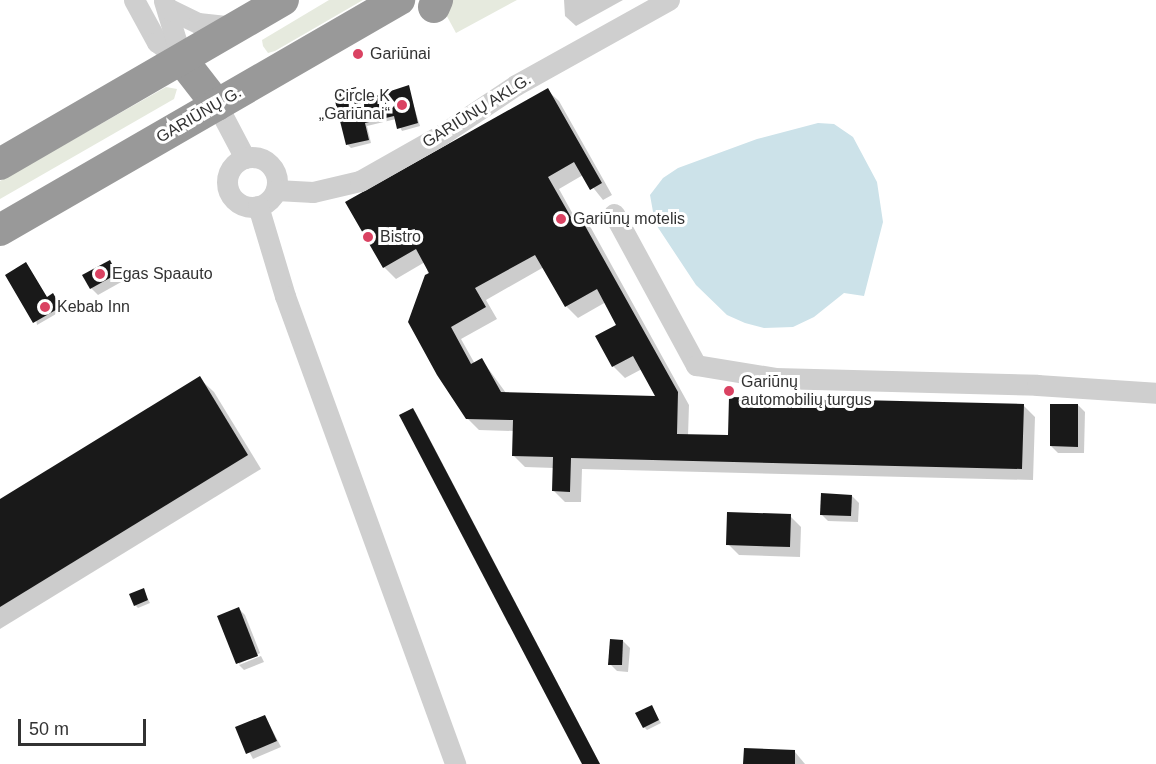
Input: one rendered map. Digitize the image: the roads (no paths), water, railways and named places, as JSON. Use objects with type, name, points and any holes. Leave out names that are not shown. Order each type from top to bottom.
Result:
[{"type":"highway","points":[[0,164],[283,0]]},
{"type":"highway","name":"GARIŪNŲ G.","points":[[0,230],[399,0]]},
{"type":"highway","points":[[182,60],[217,105]]},
{"type":"street","points":[[134,0],[157,42],[182,60]]},
{"type":"street","name":"GARIŪNŲ AKLG.","points":[[276,190],[313,192],[360,181],[441,135],[516,86],[669,0]]},
{"type":"street","points":[[165,4],[182,60]]},
{"type":"street","points":[[165,4],[198,23],[237,27]]},
{"type":"street","points":[[217,105],[245,158]]},
{"type":"street","points":[[245,158],[259,158],[272,166],[276,190],[258,206],[235,201],[227,187],[228,173],[245,158]]},
{"type":"street","points":[[258,206],[285,297],[455,764]]},
{"type":"street","points":[[614,213],[696,365],[775,378],[1156,393]]},
{"type":"water","points":[[818,123],[834,124],[853,137],[877,182],[883,222],[864,296],[844,293],[814,317],[793,327],[764,328],[745,323],[727,315],[696,285],[655,223],[650,195],[663,178],[678,168],[757,139]]},
{"type":"place","name":"Gariūnai","points":[[358,54]]},
{"type":"place","name":"Circle K „Gariūnai“","points":[[402,105]]},
{"type":"place","name":"Gariūnų motelis","points":[[561,219]]},
{"type":"place","name":"Bistro","points":[[368,237]]},
{"type":"place","name":"Egas Spaauto","points":[[100,274]]},
{"type":"place","name":"Kebab Inn","points":[[45,307]]},
{"type":"place","name":"Gariūnų automobilių turgus","points":[[729,391]]}]
